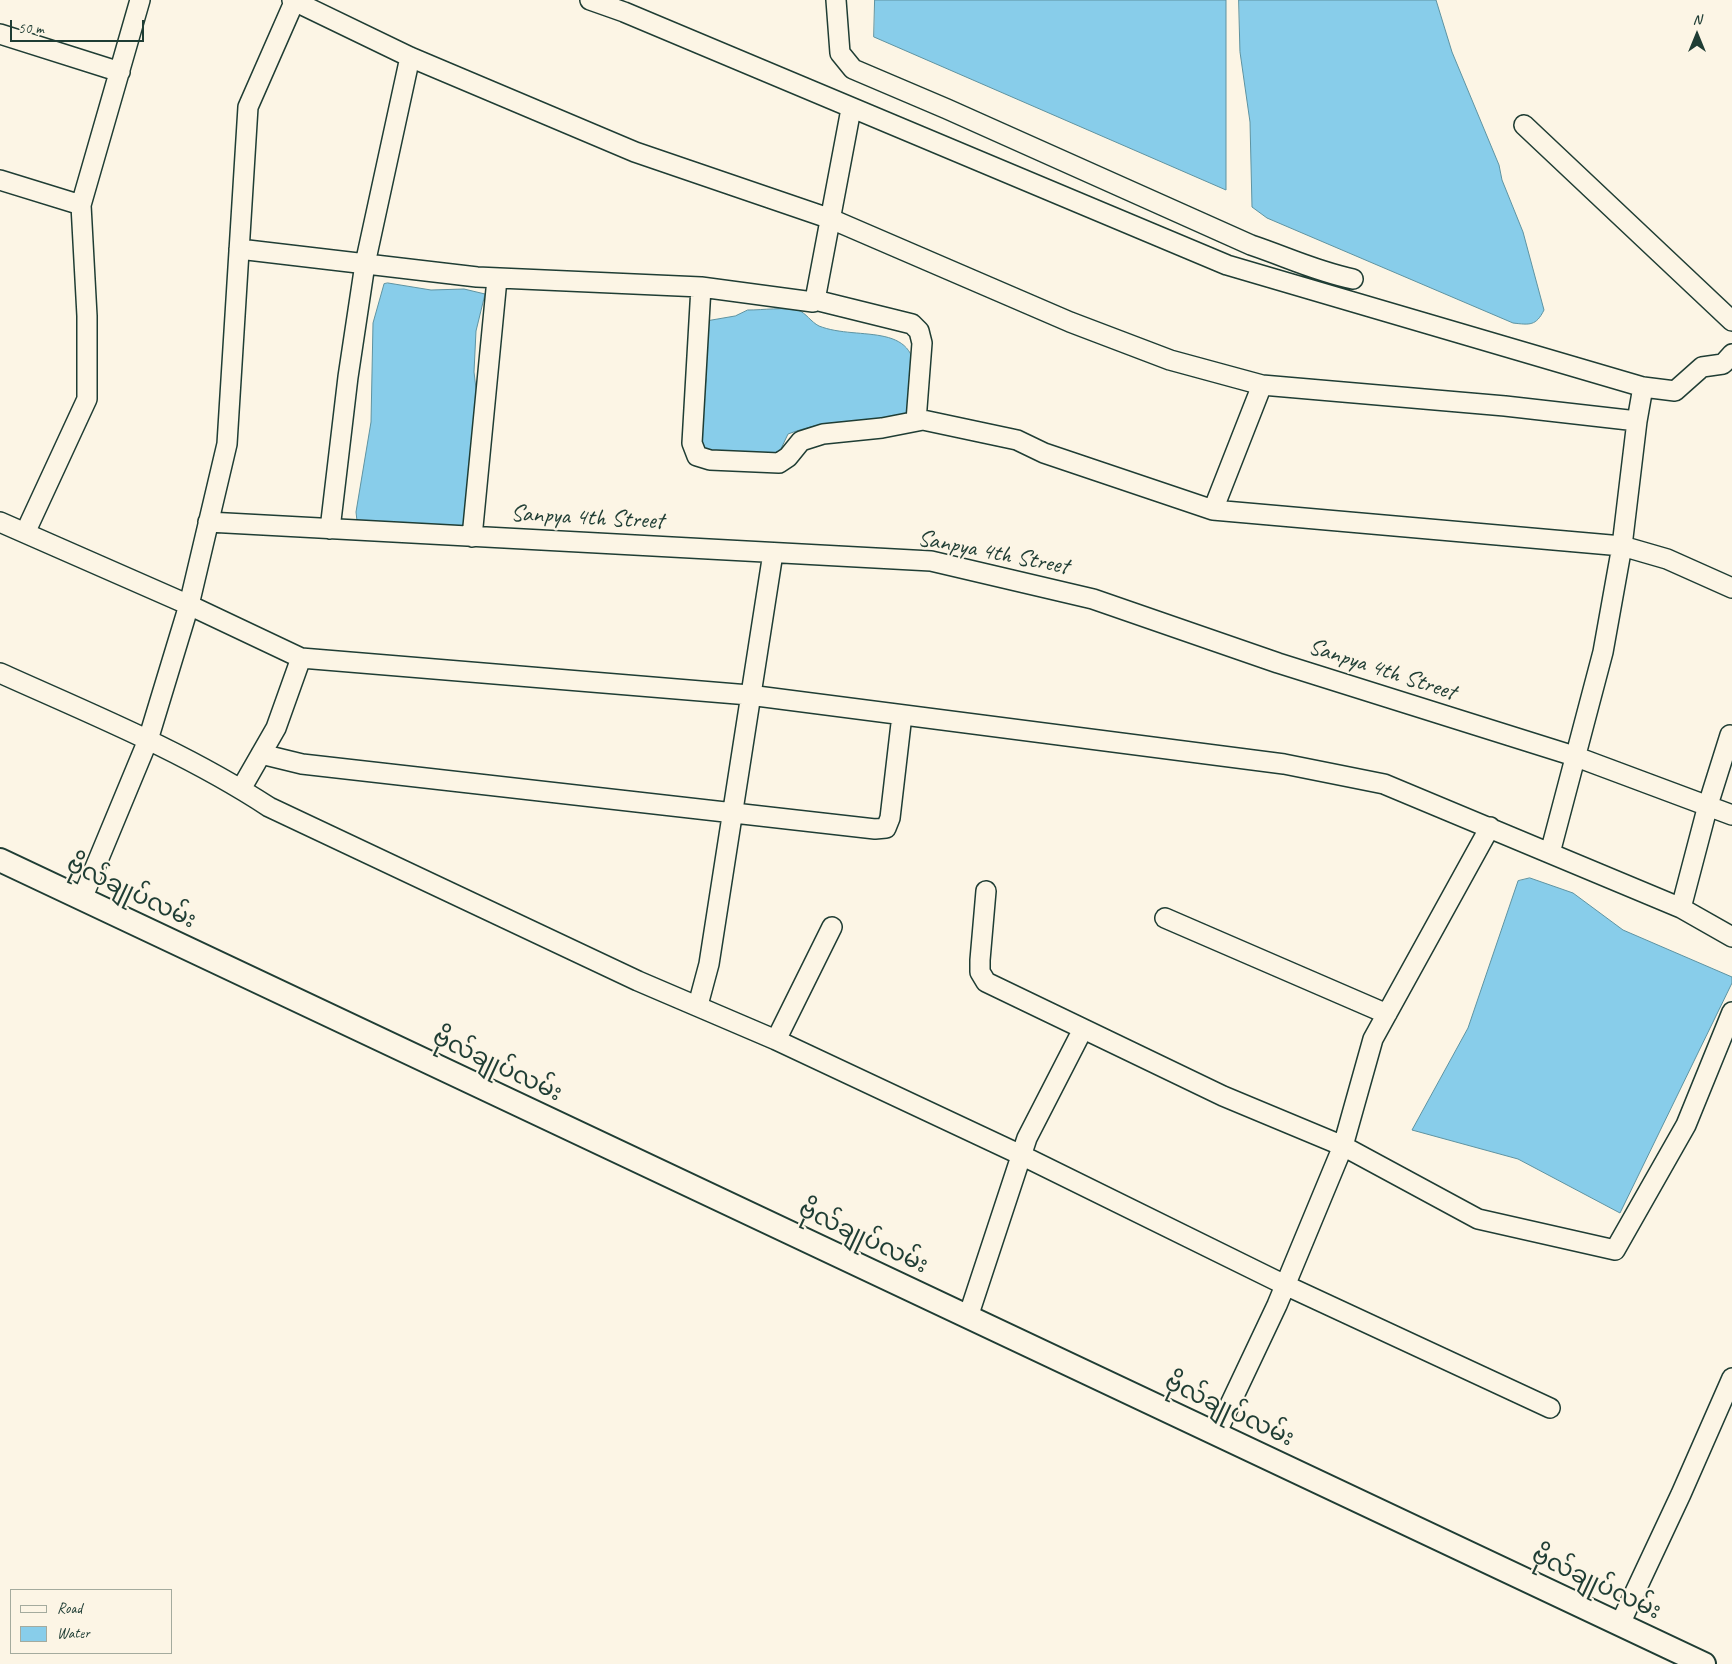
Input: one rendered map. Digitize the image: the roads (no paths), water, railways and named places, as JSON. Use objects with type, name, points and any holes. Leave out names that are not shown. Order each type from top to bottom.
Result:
[{"type":"street","points":[[24,533],[87,399],[87,316],[81,205],[140,0]]},
{"type":"street","points":[[82,899],[148,740],[188,604],[227,444],[248,107],[294,0],[410,57],[635,152],[830,219],[1080,325],[1170,360],[1262,385],[1505,406],[1637,421]]},
{"type":"street","points":[[590,0],[624,12],[851,109],[1227,265],[1643,387],[1675,391],[1702,368],[1723,364],[1732,354]]},
{"type":"street","points":[[836,0],[840,53],[853,69],[1251,245],[1283,256],[1309,268],[1353,279]]},
{"type":"street","points":[[0,34],[120,72]]},
{"type":"street","points":[[330,529],[348,377],[366,264],[410,57]]},
{"type":"street","points":[[815,300],[851,109]]},
{"type":"street","points":[[1524,125],[1732,321]]},
{"type":"street","points":[[0,180],[81,205]]},
{"type":"street","points":[[239,249],[496,279],[702,287],[810,302],[815,300],[912,324],[919,331],[922,343],[916,421]]},
{"type":"street","points":[[472,537],[496,279]]},
{"type":"street","points":[[702,287],[692,443],[698,456],[710,460],[779,462],[788,458],[801,442],[823,434],[882,428],[916,421],[934,421],[1017,440],[1063,459],[1213,510],[1622,546],[1667,559],[1732,588]]},
{"type":"street","points":[[1213,510],[1262,385]]},
{"type":"street","points":[[1550,853],[1574,756],[1603,652],[1622,546],[1643,387]]},
{"type":"street","points":[[0,522],[188,604],[301,658],[752,696],[1284,764],[1384,784],[1682,908],[1732,936]]},
{"type":"street","name":"Sanpya 4th Street","points":[[208,522],[931,562],[1093,599],[1278,663],[1574,756],[1708,805],[1732,816]]},
{"type":"street","points":[[698,1005],[709,964],[734,814],[773,554]]},
{"type":"street","points":[[241,789],[276,728],[301,658]]},
{"type":"street","points":[[0,673],[148,740],[241,789],[269,807],[638,981],[698,1005],[776,1040],[1022,1155],[1285,1285],[1550,1408]]},
{"type":"street","points":[[261,754],[302,764],[876,829],[886,828],[890,818],[902,715]]},
{"type":"street","points":[[1682,908],[1708,805],[1730,735]]},
{"type":"street","points":[[1216,1434],[1285,1285],[1343,1146],[1373,1039],[1490,827]]},
{"type":"street","name":"ဗိုလ်ချုပ်လမ်း","points":[[0,860],[1704,1664]]},
{"type":"street","points":[[986,891],[980,960],[980,972],[986,982],[1223,1096],[1343,1146],[1478,1219],[1615,1250],[1686,1125],[1732,1012]]},
{"type":"street","points":[[1165,918],[1387,1014]]},
{"type":"street","points":[[776,1040],[832,926]]},
{"type":"street","points":[[968,1317],[1028,1138],[1083,1029]]},
{"type":"street","points":[[1620,1624],[1681,1494],[1732,1378]]},
{"type":"water","points":[[875,0],[1226,0],[1226,190],[874,37]]},
{"type":"water","points":[[1239,0],[1436,0],[1452,52],[1499,165],[1502,180],[1523,232],[1544,310],[1535,322],[1528,324],[1513,323],[1267,218],[1252,207],[1250,122],[1240,52]]},
{"type":"water","points":[[384,284],[431,290],[464,289],[485,294],[476,331],[474,372],[479,413],[465,526],[357,521],[356,512],[371,422],[373,323]]},
{"type":"water","points":[[748,310],[798,310],[819,326],[885,337],[898,342],[909,351],[914,365],[913,395],[903,419],[891,425],[840,422],[802,429],[788,434],[778,455],[725,455],[701,449],[698,434],[706,380],[704,364],[706,321],[735,316]]},
{"type":"water","points":[[1530,878],[1573,893],[1623,930],[1732,977],[1732,983],[1620,1213],[1518,1159],[1412,1130],[1468,1028],[1518,881]]}]
